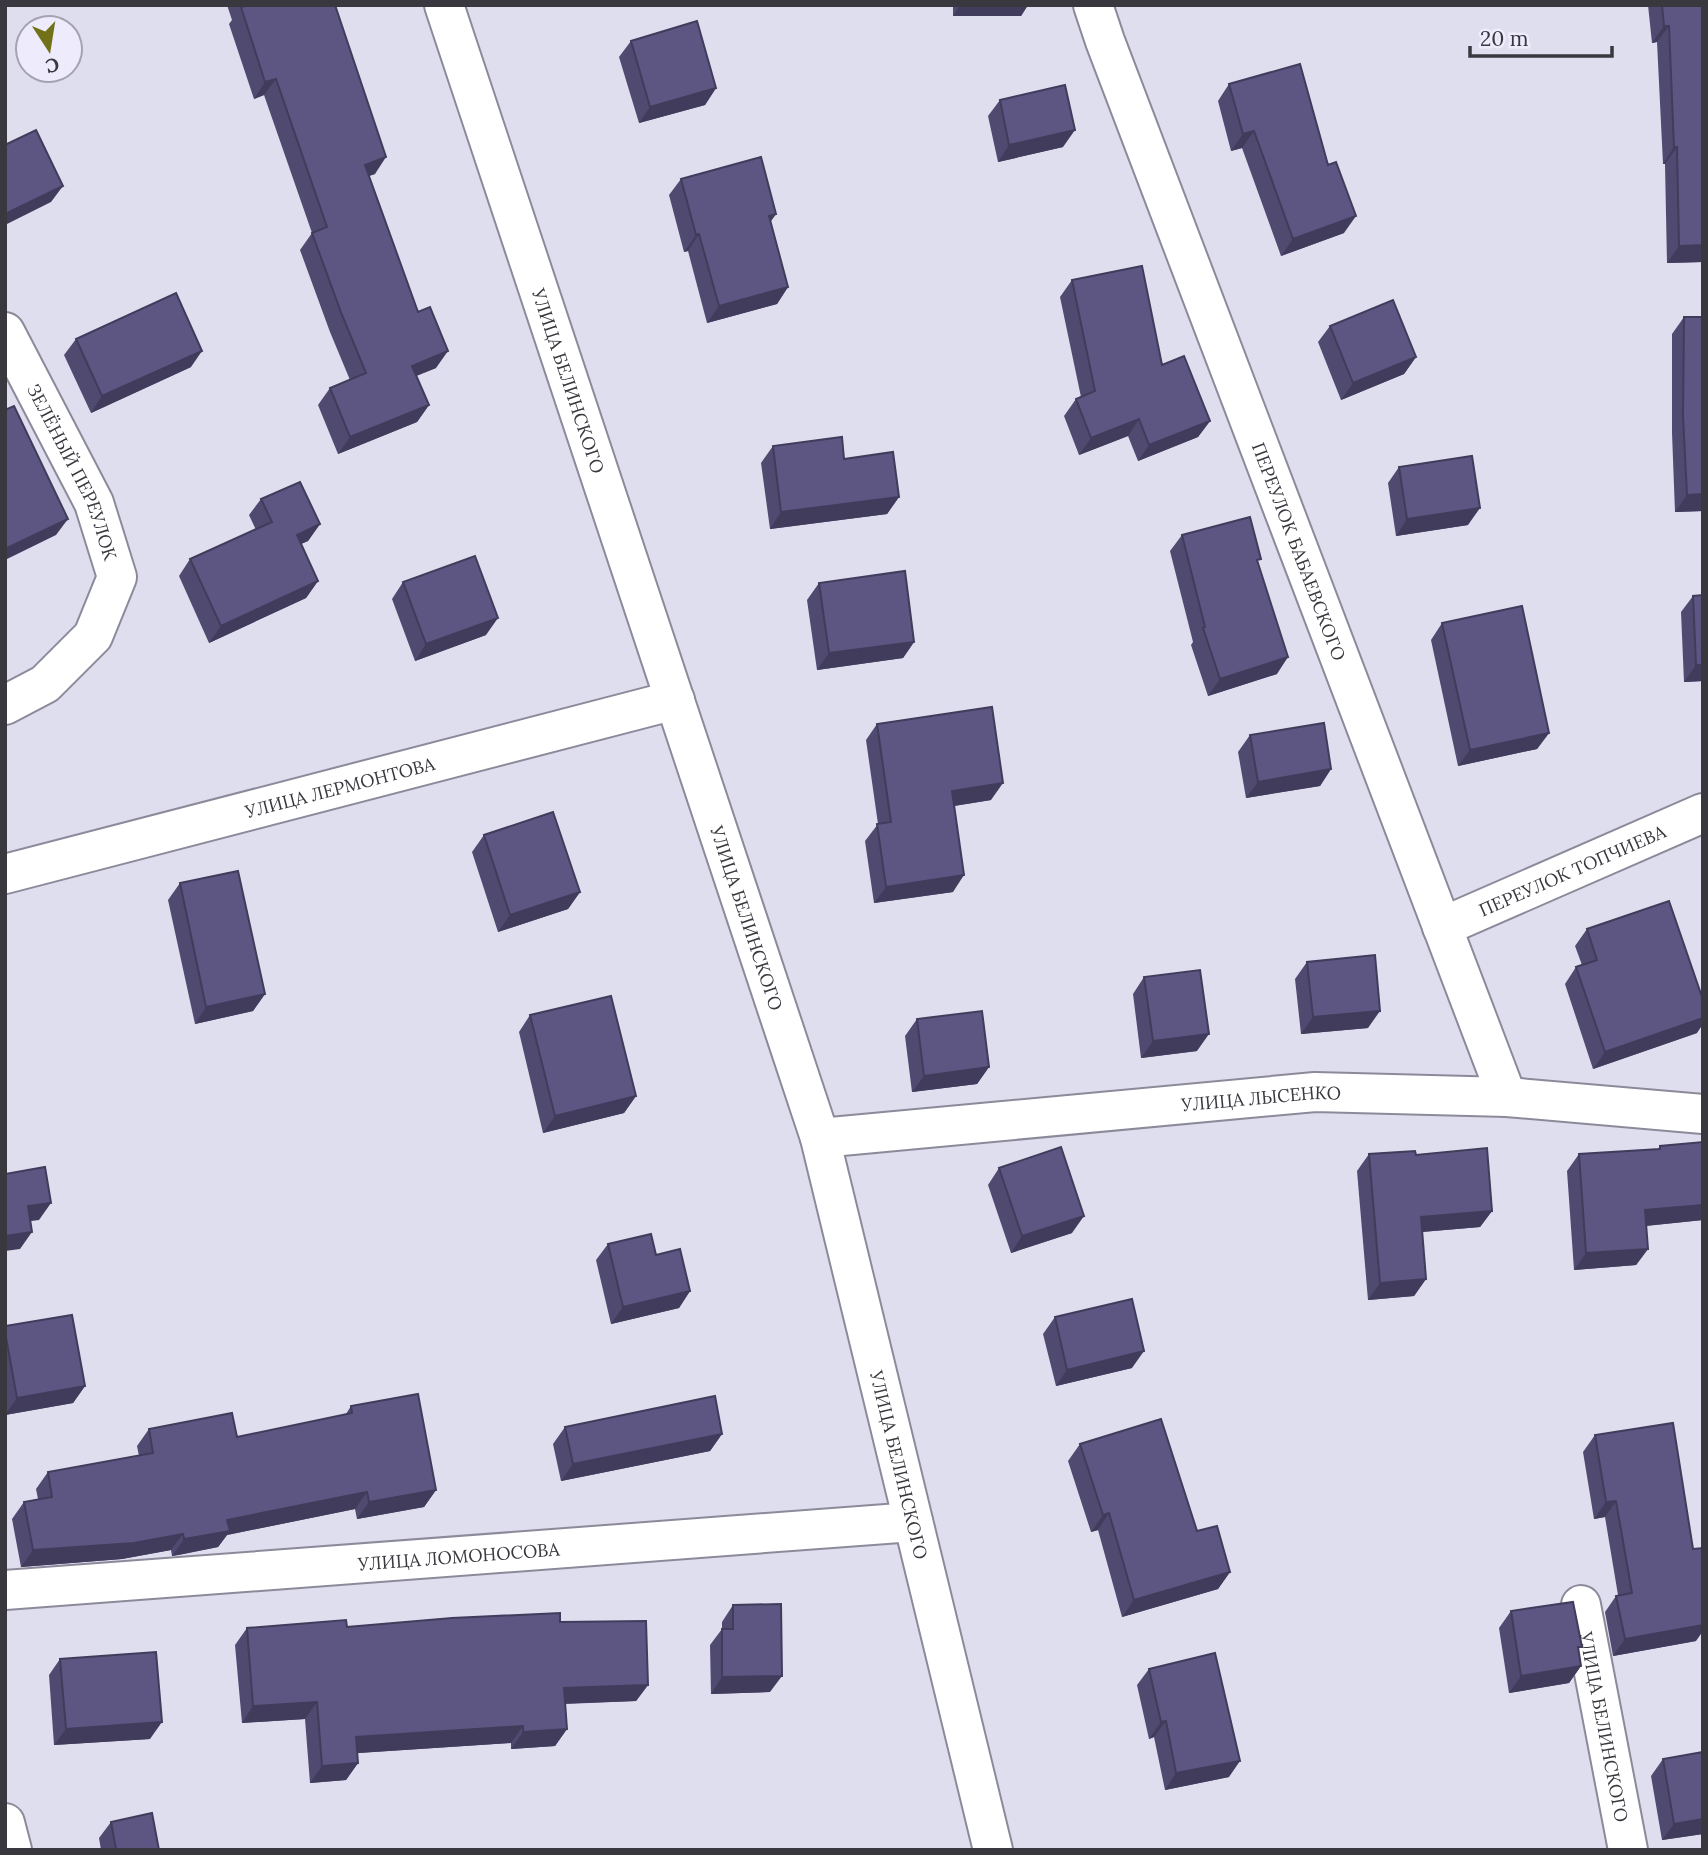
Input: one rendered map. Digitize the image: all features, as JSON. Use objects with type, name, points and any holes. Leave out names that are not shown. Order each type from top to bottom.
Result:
[{"type":"street","name":"УЛИЦА БЕЛИНСКОГО","points":[[444,5],[820,1139],[993,1850]]},
{"type":"street","name":"ПЕРЕУЛОК БАБАЕВСКОГО","points":[[1093,5],[1507,1097]]},
{"type":"street","name":"ЗЕЛЁНЫЙ ПЕРЕУЛОК","points":[[5,332],[94,503],[117,577],[93,636],[45,684],[5,705]]},
{"type":"street","name":"УЛИЦА ЛЕРМОНТОВА","points":[[5,874],[675,699]]},
{"type":"street","name":"ПЕРЕУЛОК ТОПЧИЕВА","points":[[1442,927],[1703,813]]},
{"type":"street","name":"УЛИЦА ЛЫСЕНКО","points":[[820,1139],[1315,1092],[1507,1097],[1703,1114]]},
{"type":"street","name":"УЛИЦА ЛОМОНОСОВА","points":[[5,1590],[913,1521]]},
{"type":"street","name":"УЛИЦА БЕЛИНСКОГО","points":[[1581,1605],[1628,1850]]},
{"type":"street","points":[[5,1823],[12,1850]]},
{"type":"building","points":[[335,5],[386,157],[365,165],[418,312],[430,307],[448,351],[412,366],[429,405],[350,437],[330,388],[366,373],[312,233],[327,227],[276,79],[265,82],[241,7]]},
{"type":"building","points":[[1662,5],[1703,5],[1703,245],[1679,246],[1677,147],[1674,147],[1669,26],[1664,26]]},
{"type":"building","points":[[697,21],[716,88],[650,107],[631,41]]},
{"type":"building","points":[[1300,64],[1328,165],[1336,162],[1356,216],[1293,239],[1254,131],[1243,134],[1229,84]]},
{"type":"building","points":[[1065,85],[1075,130],[1009,145],[1000,100]]},
{"type":"building","points":[[36,130],[63,186],[5,214],[5,145]]},
{"type":"building","points":[[761,157],[776,214],[769,216],[788,287],[719,306],[681,179]]},
{"type":"building","points":[[1142,266],[1162,365],[1184,356],[1210,421],[1149,445],[1139,419],[1091,438],[1076,399],[1095,391],[1072,280]]},
{"type":"building","points":[[176,293],[202,351],[102,396],[76,339]]},
{"type":"building","points":[[1393,300],[1416,357],[1353,383],[1330,326]]},
{"type":"building","points":[[1684,317],[1703,317],[1703,494],[1687,495],[1683,416]]},
{"type":"building","points":[[14,406],[68,519],[5,549],[5,410]]},
{"type":"building","points":[[842,437],[844,459],[893,452],[899,497],[781,512],[773,446]]},
{"type":"building","points":[[1472,456],[1480,508],[1407,519],[1399,467]]},
{"type":"building","points":[[300,482],[320,524],[297,535],[318,581],[221,626],[190,559],[272,522],[261,499]]},
{"type":"building","points":[[1250,517],[1261,559],[1257,560],[1288,657],[1220,679],[1203,628],[1205,627],[1182,535]]},
{"type":"building","points":[[475,556],[498,618],[426,644],[403,582]]},
{"type":"building","points":[[905,571],[914,642],[829,653],[819,583]]},
{"type":"building","points":[[1703,595],[1703,665],[1696,665],[1693,596]]},
{"type":"building","points":[[1522,606],[1549,733],[1470,750],[1442,623]]},
{"type":"building","points":[[992,707],[1003,783],[952,791],[964,875],[886,887],[877,824],[891,822],[877,724]]},
{"type":"building","points":[[1324,723],[1331,769],[1258,782],[1250,735]]},
{"type":"building","points":[[553,812],[580,892],[510,915],[484,835]]},
{"type":"building","points":[[238,871],[265,994],[206,1007],[180,883]]},
{"type":"building","points":[[1669,901],[1703,1000],[1703,1018],[1605,1052],[1576,967],[1597,960],[1587,929]]},
{"type":"building","points":[[1375,955],[1380,1011],[1313,1017],[1307,962]]},
{"type":"building","points":[[1200,970],[1209,1034],[1153,1041],[1144,977]]},
{"type":"building","points":[[611,996],[636,1096],[555,1116],[530,1015]]},
{"type":"building","points":[[982,1011],[989,1067],[924,1076],[917,1019]]},
{"type":"building","points":[[1703,1142],[1703,1205],[1645,1210],[1648,1249],[1586,1253],[1579,1154],[1660,1149],[1660,1146]]},
{"type":"building","points":[[1061,1147],[1084,1216],[1022,1236],[999,1168]]},
{"type":"building","points":[[1487,1148],[1492,1211],[1421,1217],[1426,1279],[1380,1283],[1369,1154],[1415,1151],[1416,1155]]},
{"type":"building","points":[[45,1167],[51,1203],[28,1206],[32,1232],[5,1236],[5,1174]]},
{"type":"building","points":[[651,1234],[656,1255],[680,1249],[690,1291],[623,1307],[608,1244]]},
{"type":"building","points":[[1132,1299],[1144,1351],[1067,1370],[1055,1317]]},
{"type":"building","points":[[72,1315],[85,1386],[17,1398],[5,1326]]},
{"type":"building","points":[[418,1394],[436,1490],[369,1502],[367,1492],[227,1520],[230,1531],[184,1539],[183,1534],[134,1543],[33,1550],[24,1502],[52,1497],[48,1472],[153,1453],[149,1429],[232,1413],[237,1437],[352,1413],[351,1406]]},
{"type":"building","points":[[715,1396],[722,1434],[573,1464],[565,1427]]},
{"type":"building","points":[[1161,1419],[1197,1531],[1217,1526],[1230,1572],[1134,1600],[1109,1513],[1103,1515],[1080,1444]]},
{"type":"building","points":[[1673,1423],[1693,1549],[1703,1548],[1703,1625],[1625,1639],[1616,1596],[1632,1593],[1616,1501],[1606,1502],[1595,1435]]},
{"type":"building","points":[[1573,1602],[1582,1647],[1578,1647],[1581,1666],[1521,1676],[1511,1611]]},
{"type":"building","points":[[781,1604],[782,1676],[722,1677],[722,1629],[733,1629],[733,1605]]},
{"type":"building","points":[[560,1613],[560,1622],[646,1621],[648,1685],[564,1688],[567,1729],[523,1732],[523,1726],[356,1737],[358,1763],[322,1766],[317,1702],[253,1706],[247,1628],[346,1620],[347,1627]]},
{"type":"building","points":[[156,1652],[162,1722],[66,1729],[60,1659]]},
{"type":"building","points":[[1215,1653],[1240,1761],[1176,1773],[1166,1721],[1161,1722],[1149,1669]]},
{"type":"building","points":[[1703,1752],[1703,1819],[1674,1824],[1663,1759]]},
{"type":"building","points":[[152,1813],[159,1850],[111,1850],[116,1849],[111,1822]]}]
